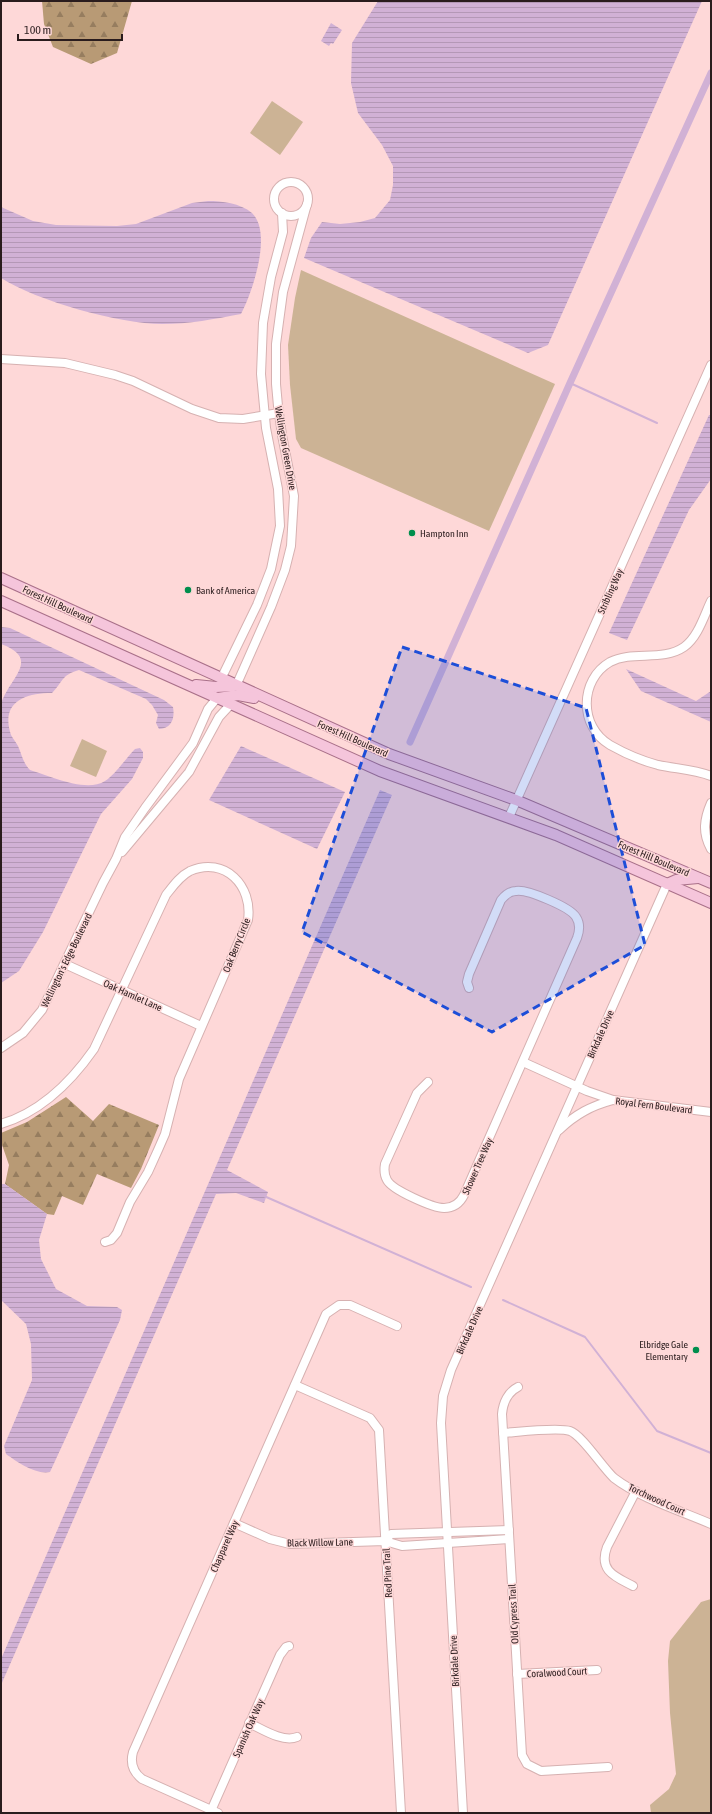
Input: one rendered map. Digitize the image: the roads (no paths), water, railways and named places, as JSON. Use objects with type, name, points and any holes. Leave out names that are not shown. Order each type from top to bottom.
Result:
[{"type":"main road","name":"Forest Hill Boulevard","points":[[1,578],[236,686],[389,754],[516,800],[711,883]]},
{"type":"main road","name":"Forest Hill Boulevard","points":[[1,601],[380,771],[556,835],[711,904]]},
{"type":"main road","points":[[186,683],[216,687],[236,686]]},
{"type":"main road","points":[[217,698],[238,695],[273,702]]},
{"type":"main road","points":[[667,884],[676,880],[700,878]]},
{"type":"street","points":[[294,182],[300,184],[306,192],[307,204],[299,214],[293,215],[282,213],[274,204],[276,190],[283,184],[294,182]]},
{"type":"street","name":"Wellington Green Drive","points":[[236,686],[286,570],[291,546],[294,520],[294,496],[279,413],[276,384],[278,320],[282,292],[307,204]]},
{"type":"street","name":"Wellington Green Drive","points":[[221,679],[257,605],[271,569],[280,526],[276,482],[264,416],[261,374],[263,323],[271,277],[283,232],[282,213]]},
{"type":"street","points":[[1,359],[65,363],[108,373],[134,381],[192,409],[220,418],[243,419],[279,413]]},
{"type":"street","name":"Stribling Way","points":[[509,817],[711,366]]},
{"type":"street","points":[[276,482],[290,479]]},
{"type":"street","points":[[711,601],[695,636],[680,649],[666,654],[625,657],[605,666],[592,680],[588,690],[586,707],[593,728],[599,736],[612,746],[654,764],[693,770],[711,776]]},
{"type":"street","name":"Wellington's Edge Boulevard","points":[[1,1048],[23,1033],[42,1010],[116,859],[125,837],[186,754],[193,743],[208,709],[217,698]]},
{"type":"street","name":"Wellington's Edge Boulevard","points":[[116,859],[189,772],[219,717],[230,704]]},
{"type":"street","points":[[711,803],[704,825],[705,836],[711,849]]},
{"type":"street","name":"Oak Berry Circle","points":[[1,1124],[30,1111],[54,1094],[71,1079],[94,1049],[166,895],[177,881],[190,871],[208,867],[223,870],[234,878],[243,887],[246,894],[249,911],[248,920],[179,1080],[165,1134],[158,1150],[148,1172],[130,1202],[117,1233],[111,1240],[105,1242]]},
{"type":"street","name":"Birkdale Drive","points":[[463,1813],[441,1423],[446,1386],[576,1086],[667,884]]},
{"type":"street","name":"Shower Tree Way","points":[[428,1082],[417,1093],[385,1164],[385,1175],[390,1184],[398,1190],[439,1208],[449,1208],[458,1203],[464,1195],[523,1062],[577,938],[579,928],[576,918],[569,910],[528,892],[518,890],[508,893],[501,900],[469,974],[467,982],[470,988]]},
{"type":"street","name":"Oak Hamlet Lane","points":[[65,964],[201,1026]]},
{"type":"street","points":[[523,1062],[576,1086]]},
{"type":"street","name":"Royal Fern Boulevard","points":[[576,1086],[613,1100],[711,1112]]},
{"type":"street","points":[[557,1132],[577,1114],[593,1106],[613,1100]]},
{"type":"street","name":"Chapparel Way","points":[[213,1812],[142,1779],[135,1772],[132,1757],[324,1318],[334,1307],[350,1306],[397,1326]]},
{"type":"street","name":"Red Pine Trail","points":[[295,1384],[370,1418],[377,1425],[380,1435],[401,1813]]},
{"type":"street","name":"Old Cypress Trail","points":[[518,1387],[510,1393],[502,1409],[521,1750],[527,1764],[541,1771],[608,1767]]},
{"type":"street","name":"Torchwood Court","points":[[503,1433],[562,1430],[572,1432],[580,1438],[602,1467],[618,1480],[636,1491],[711,1524]]},
{"type":"street","points":[[633,1586],[610,1572],[607,1568],[604,1557],[607,1547],[636,1491]]},
{"type":"street","name":"Black Willow Lane","points":[[234,1523],[270,1539],[290,1544],[385,1541],[402,1546],[509,1539]]},
{"type":"street","name":"Black Willow Lane","points":[[385,1541],[391,1534],[509,1530]]},
{"type":"street","name":"Spanish Oak Way","points":[[213,1812],[280,1655],[286,1647],[289,1646]]},
{"type":"street","name":"Coralwood Court","points":[[517,1674],[597,1670]]},
{"type":"street","points":[[250,1723],[282,1738],[293,1739],[297,1737]]},
{"type":"waterway","points":[[410,742],[570,383],[711,73]]},
{"type":"waterway","points":[[570,383],[657,423]]},
{"type":"waterway","points":[[264,1196],[471,1287]]},
{"type":"waterway","points":[[503,1300],[585,1337],[657,1431],[711,1453]]},
{"type":"place","name":"Hampton Inn","points":[[412,533]]},
{"type":"place","name":"Bank of America","points":[[188,590]]},
{"type":"place","name":"Elbridge Gale Elementary","points":[[696,1350]]}]
